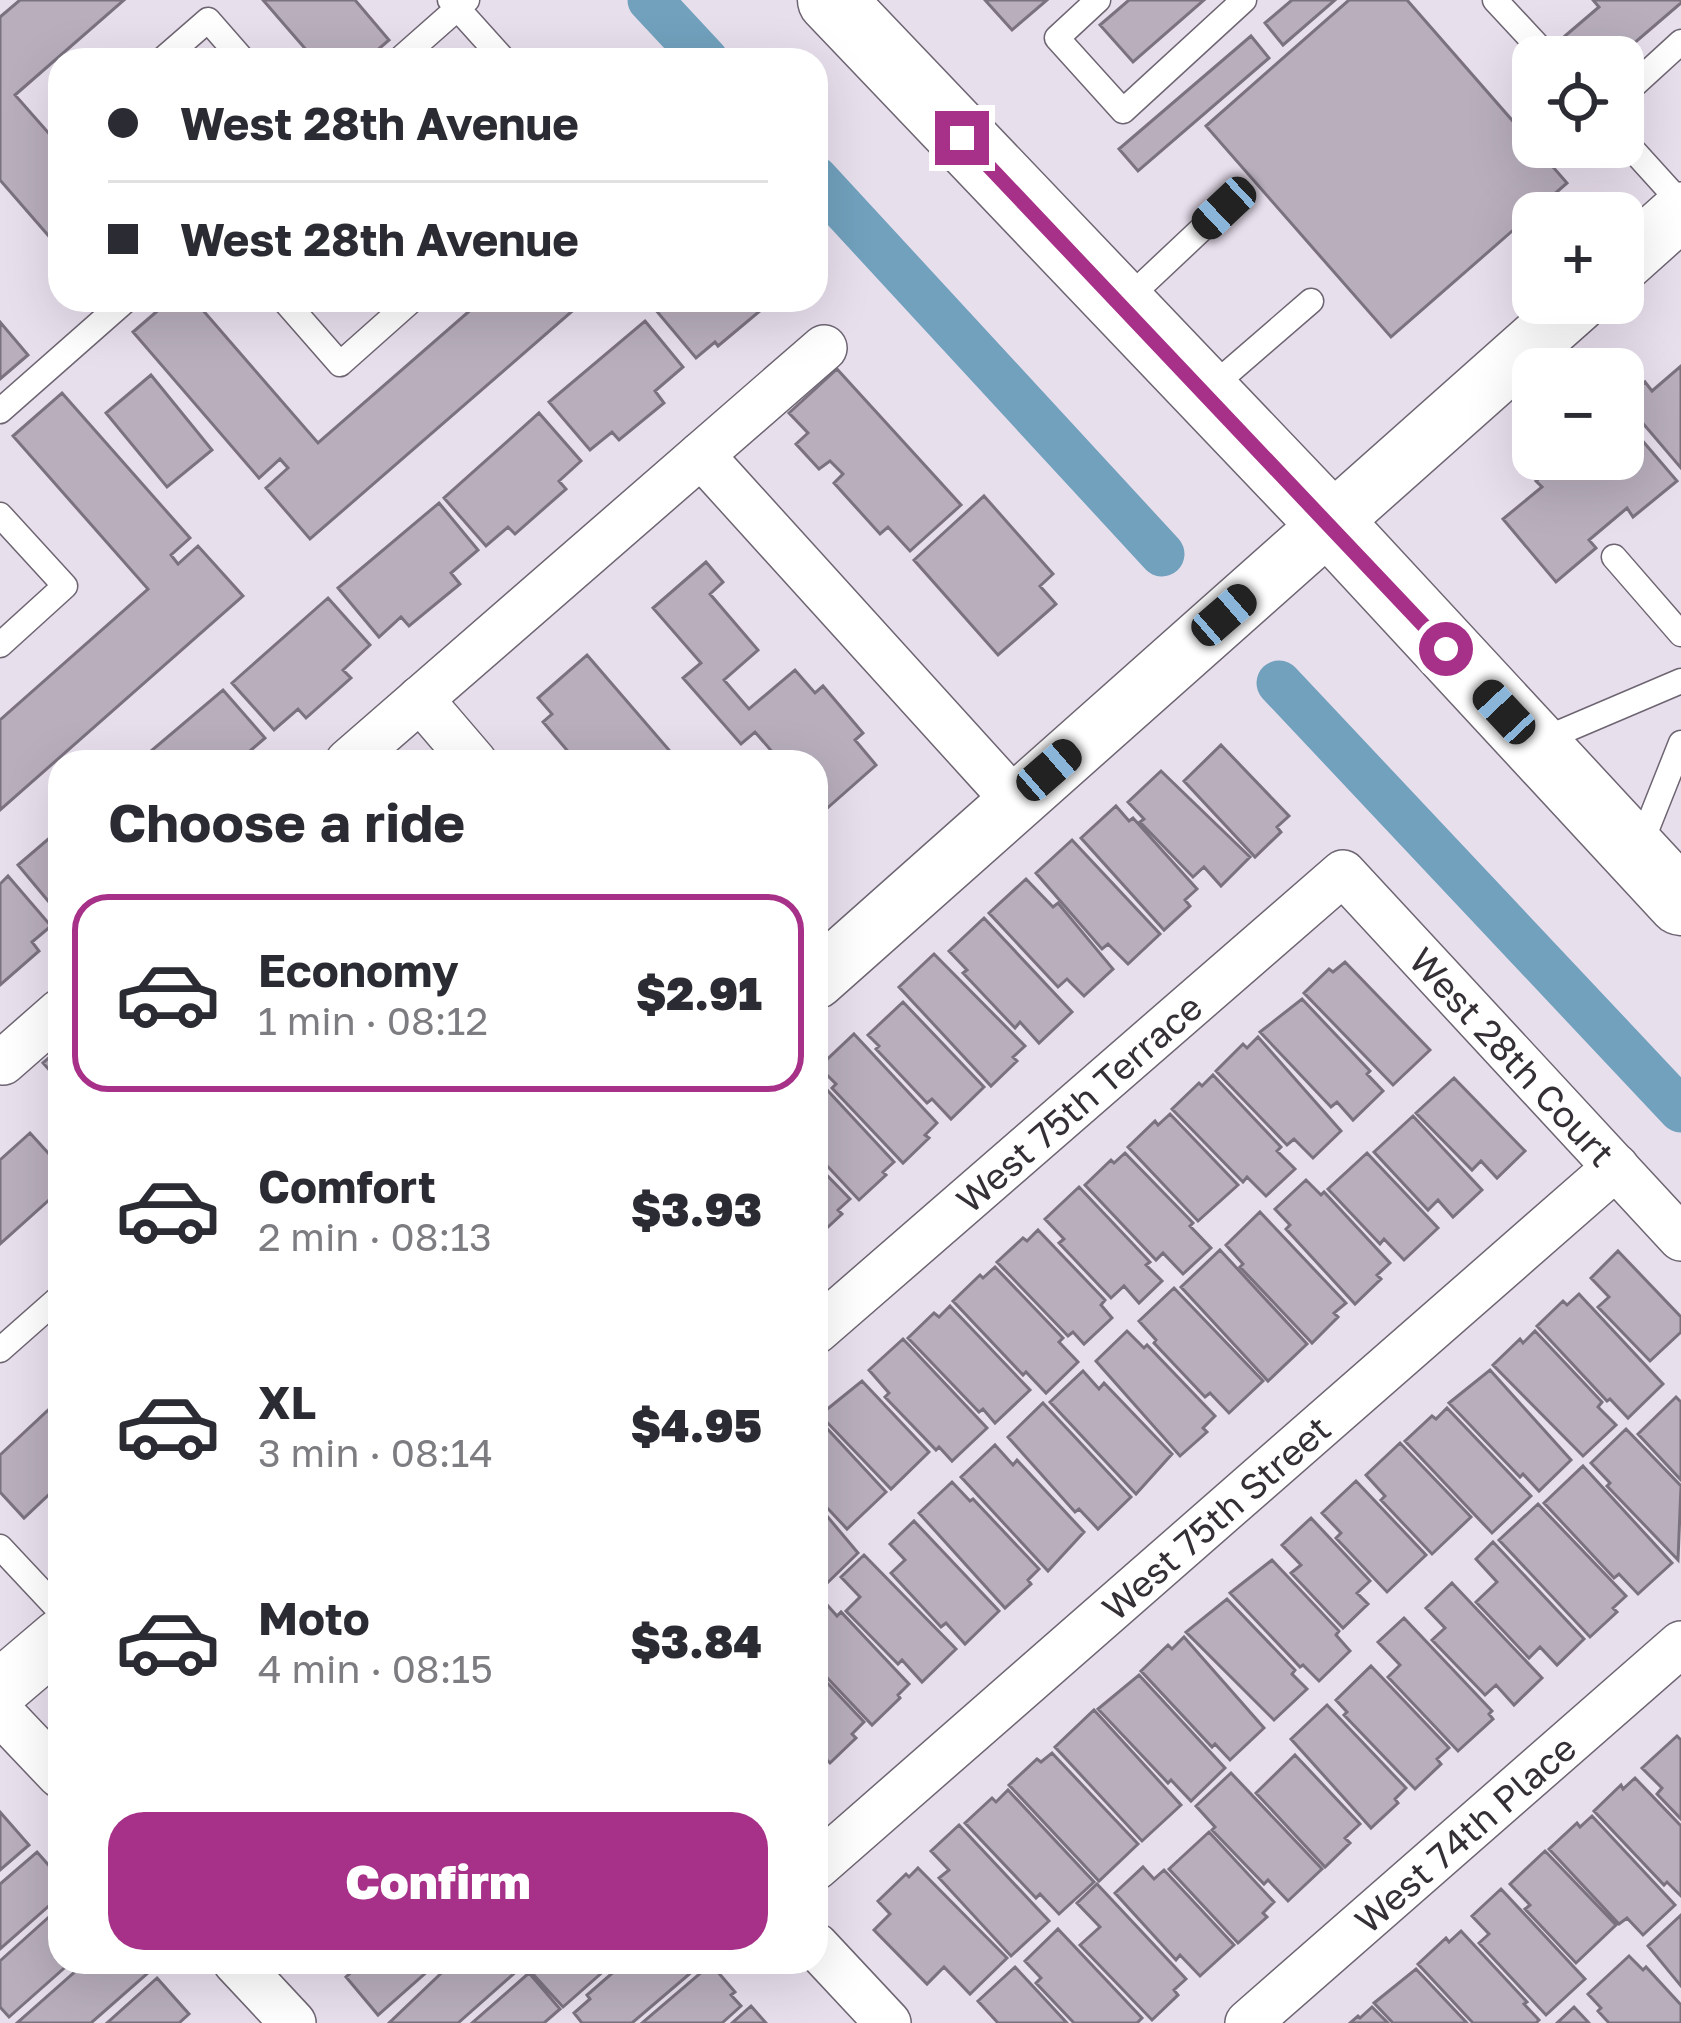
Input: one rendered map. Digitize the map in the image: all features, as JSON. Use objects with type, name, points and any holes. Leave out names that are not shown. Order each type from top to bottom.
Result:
[{"type":"main road","points":[[831,0],[1329,522],[1681,902]]},
{"type":"street","points":[[828,969],[1553,324]]},
{"type":"street","points":[[362,750],[824,348]]},
{"type":"street","points":[[701,454],[1014,800]]},
{"type":"street","points":[[420,699],[464,750]]},
{"type":"street","name":"West 28th Court","points":[[1343,873],[1681,1238]]},
{"type":"street","name":"West 75th Terrace","points":[[828,1320],[1343,873]]},
{"type":"street","points":[[3,1062],[48,1023]]},
{"type":"street","name":"West 75th Street","points":[[828,1856],[1616,1167]]},
{"type":"street","name":"West 74th Place","points":[[1248,2023],[1681,1644]]},
{"type":"street","points":[[0,1689],[48,1648]]},
{"type":"street","points":[[0,1712],[48,1762]]},
{"type":"street","points":[[828,1959],[888,2023]]},
{"type":"street","points":[[247,1974],[293,2023]]},
{"type":"lane","points":[[1098,0],[1057,38],[1123,111],[1244,0]]},
{"type":"lane","points":[[1496,0],[1529,36]]},
{"type":"lane","points":[[411,48],[458,3],[494,48]]},
{"type":"lane","points":[[176,48],[208,20],[232,48]]},
{"type":"lane","points":[[1644,76],[1681,42]]},
{"type":"lane","points":[[1636,168],[1665,232]]},
{"type":"lane","points":[[1121,304],[1224,208]]},
{"type":"lane","points":[[1205,393],[1311,301]]},
{"type":"lane","points":[[0,411],[112,312]]},
{"type":"lane","points":[[294,312],[340,364],[398,312]]},
{"type":"lane","points":[[0,515],[64,586],[0,645]]},
{"type":"lane","points":[[1614,557],[1681,634]]},
{"type":"lane","points":[[1534,743],[1681,681]]},
{"type":"lane","points":[[1637,854],[1681,743]]},
{"type":"lane","points":[[0,1351],[48,1308]]},
{"type":"lane","points":[[0,1547],[48,1598]]},
{"type":"building","points":[[20,0],[124,0],[69,48],[48,48],[48,66],[15,95],[48,132],[48,235],[0,180],[0,17]]},
{"type":"building","points":[[263,0],[355,0],[389,40],[380,48],[305,48]]},
{"type":"building","points":[[985,0],[1047,0],[1012,30]]},
{"type":"building","points":[[1129,0],[1204,0],[1133,62],[1100,25]]},
{"type":"building","points":[[1292,0],[1335,0],[1283,45],[1265,23]]},
{"type":"building","points":[[1349,0],[1407,0],[1512,120],[1512,168],[1554,168],[1567,183],[1557,192],[1512,192],[1512,231],[1391,337],[1206,126]]},
{"type":"building","points":[[1593,0],[1681,0],[1642,36],[1565,36],[1599,7]]},
{"type":"building","points":[[1251,36],[1269,58],[1138,171],[1119,149]]},
{"type":"building","points":[[156,312],[204,312],[318,443],[468,312],[571,312],[310,539],[266,488],[288,468],[280,459],[259,478],[133,332]]},
{"type":"building","points":[[657,312],[759,312],[718,346],[715,342],[696,358]]},
{"type":"building","points":[[645,321],[683,367],[655,391],[664,403],[619,440],[612,432],[590,450],[549,402]]},
{"type":"building","points":[[0,322],[28,355],[0,379]]},
{"type":"building","points":[[1681,366],[1681,468],[1644,425],[1644,383],[1652,391]]},
{"type":"building","points":[[837,369],[961,505],[910,551],[888,527],[880,534],[834,483],[843,474],[830,461],[819,469],[796,444],[808,433],[789,413]]},
{"type":"building","points":[[151,375],[212,450],[167,487],[106,413]]},
{"type":"building","points":[[62,393],[190,538],[171,555],[178,564],[198,546],[243,596],[68,750],[48,750],[48,768],[0,810],[0,720],[148,589],[13,436]]},
{"type":"building","points":[[539,413],[581,461],[559,481],[566,489],[515,534],[508,527],[486,546],[444,498]]},
{"type":"building","points":[[1644,442],[1677,481],[1633,517],[1627,508],[1589,540],[1596,548],[1556,582],[1503,519],[1542,487],[1536,481],[1644,480]]},
{"type":"building","points":[[984,496],[1053,574],[1040,586],[1056,604],[998,655],[914,560]]},
{"type":"building","points":[[439,503],[478,550],[451,573],[460,584],[409,626],[401,617],[379,637],[338,588]]},
{"type":"building","points":[[706,562],[723,582],[710,594],[758,650],[724,680],[749,709],[795,670],[815,693],[823,686],[863,733],[855,740],[876,765],[828,807],[828,750],[771,750],[755,732],[741,744],[683,678],[701,663],[653,608]]},
{"type":"building","points":[[328,598],[370,645],[343,670],[351,678],[306,718],[298,709],[274,730],[232,683]]},
{"type":"building","points":[[587,655],[669,750],[567,750],[543,722],[552,714],[538,698]]},
{"type":"building","points":[[223,690],[265,738],[251,750],[152,750]]},
{"type":"building","points":[[1221,745],[1289,816],[1277,827],[1281,832],[1255,857],[1184,781]]},
{"type":"building","points":[[1161,771],[1250,857],[1221,886],[1204,867],[1193,877],[1140,822],[1144,819],[1128,802]]},
{"type":"building","points":[[1116,806],[1129,821],[1133,818],[1197,889],[1185,900],[1190,906],[1164,930],[1081,838]]},
{"type":"building","points":[[48,839],[48,901],[18,865]]},
{"type":"building","points":[[1072,840],[1160,934],[1128,964],[1108,944],[1102,949],[1036,873]]},
{"type":"building","points":[[8,876],[48,923],[48,929],[32,942],[39,951],[0,985],[0,884]]},
{"type":"building","points":[[1026,879],[1053,907],[1058,903],[1113,969],[1084,996],[1067,979],[1058,987],[989,913]]},
{"type":"building","points":[[984,918],[1072,1012],[1039,1043],[1020,1022],[1015,1028],[963,973],[967,970],[949,951]]},
{"type":"building","points":[[934,954],[1025,1046],[1013,1057],[1017,1061],[991,1086],[899,987]]},
{"type":"building","points":[[1345,962],[1430,1050],[1393,1085],[1304,993],[1329,969],[1333,972]]},
{"type":"building","points":[[1302,999],[1383,1091],[1353,1120],[1337,1102],[1331,1107],[1260,1032]]},
{"type":"building","points":[[903,1002],[984,1087],[951,1119],[932,1099],[927,1103],[868,1035]]},
{"type":"building","points":[[854,1034],[937,1123],[925,1135],[929,1138],[903,1163],[832,1088],[836,1084],[828,1076],[828,1059]]},
{"type":"building","points":[[1258,1037],[1341,1131],[1313,1158],[1294,1139],[1287,1145],[1216,1071],[1243,1044],[1247,1048]]},
{"type":"building","points":[[1213,1075],[1281,1147],[1277,1151],[1295,1169],[1266,1196],[1247,1177],[1243,1182],[1172,1109]]},
{"type":"building","points":[[1454,1078],[1525,1151],[1497,1178],[1481,1161],[1472,1170],[1416,1113]]},
{"type":"building","points":[[828,1091],[894,1162],[859,1200],[828,1167]]},
{"type":"building","points":[[1170,1114],[1238,1185],[1198,1221],[1128,1147],[1155,1121],[1158,1125]]},
{"type":"building","points":[[1413,1116],[1482,1190],[1453,1217],[1438,1200],[1428,1210],[1374,1152]]},
{"type":"building","points":[[30,1133],[48,1153],[48,1201],[0,1244],[0,1160]]},
{"type":"building","points":[[1125,1153],[1211,1248],[1183,1274],[1163,1253],[1156,1260],[1085,1185]]},
{"type":"building","points":[[1367,1153],[1438,1228],[1404,1260],[1384,1239],[1380,1244],[1328,1189]]},
{"type":"building","points":[[828,1176],[850,1199],[838,1210],[842,1214],[828,1227]]},
{"type":"building","points":[[1306,1180],[1321,1195],[1324,1192],[1390,1263],[1355,1304],[1286,1229],[1290,1225],[1275,1209]]},
{"type":"building","points":[[1079,1187],[1162,1281],[1139,1303],[1124,1286],[1111,1298],[1059,1243],[1064,1239],[1045,1219]]},
{"type":"building","points":[[1260,1212],[1346,1303],[1312,1343],[1240,1267],[1243,1264],[1226,1245]]},
{"type":"building","points":[[1038,1230],[1105,1300],[1101,1305],[1112,1318],[1084,1344],[1073,1332],[1068,1336],[997,1262]]},
{"type":"building","points":[[1220,1250],[1307,1344],[1268,1381],[1181,1287]]},
{"type":"building","points":[[1618,1251],[1681,1317],[1681,1332],[1650,1361],[1598,1307],[1609,1297],[1591,1278]]},
{"type":"building","points":[[995,1267],[1063,1338],[1059,1342],[1078,1362],[1046,1393],[953,1301]]},
{"type":"building","points":[[1174,1288],[1263,1381],[1229,1413],[1210,1393],[1205,1397],[1139,1321]]},
{"type":"building","points":[[1579,1294],[1663,1384],[1628,1418],[1537,1326],[1563,1301],[1567,1305]]},
{"type":"building","points":[[950,1306],[1030,1390],[995,1423],[908,1338],[934,1313],[939,1317]]},
{"type":"building","points":[[1127,1331],[1144,1348],[1147,1345],[1215,1416],[1203,1428],[1207,1432],[1180,1456],[1096,1361]]},
{"type":"building","points":[[1535,1331],[1602,1402],[1598,1407],[1616,1425],[1583,1456],[1493,1365]]},
{"type":"building","points":[[903,1339],[987,1428],[952,1461],[885,1397],[889,1393],[869,1370]]},
{"type":"building","points":[[1490,1370],[1571,1460],[1539,1491],[1449,1403]]},
{"type":"building","points":[[1083,1371],[1099,1389],[1104,1383],[1172,1454],[1136,1494],[1050,1402]]},
{"type":"building","points":[[862,1381],[929,1452],[891,1489],[828,1423],[828,1409]]},
{"type":"building","points":[[1676,1397],[1681,1402],[1681,1480],[1638,1434]]},
{"type":"building","points":[[1043,1403],[1131,1497],[1098,1529],[1079,1509],[1075,1512],[1008,1437]]},
{"type":"building","points":[[1447,1408],[1531,1496],[1492,1533],[1405,1441]]},
{"type":"building","points":[[48,1410],[48,1495],[24,1518],[0,1492],[0,1455]]},
{"type":"building","points":[[1626,1429],[1681,1486],[1678,1560],[1591,1463]]},
{"type":"building","points":[[828,1430],[886,1492],[847,1529],[828,1509]]},
{"type":"building","points":[[1400,1443],[1471,1517],[1432,1554],[1381,1500],[1385,1496],[1366,1475]]},
{"type":"building","points":[[995,1445],[1013,1465],[1017,1460],[1084,1532],[1048,1571],[961,1477]]},
{"type":"building","points":[[1583,1466],[1672,1563],[1638,1594],[1619,1574],[1614,1578],[1544,1503]]},
{"type":"building","points":[[1356,1481],[1426,1555],[1387,1592],[1336,1538],[1341,1533],[1322,1513]]},
{"type":"building","points":[[952,1482],[1039,1569],[1028,1580],[1031,1584],[1005,1608],[919,1513]]},
{"type":"building","points":[[1538,1504],[1626,1596],[1613,1608],[1617,1612],[1590,1637],[1499,1540]]},
{"type":"building","points":[[828,1517],[858,1553],[828,1582]]},
{"type":"building","points":[[1311,1518],[1370,1581],[1357,1593],[1368,1604],[1343,1628],[1291,1573],[1301,1565],[1282,1545]]},
{"type":"building","points":[[914,1521],[999,1611],[965,1644],[946,1623],[941,1627],[891,1573],[905,1560],[890,1544]]},
{"type":"building","points":[[1493,1542],[1584,1639],[1557,1665],[1540,1647],[1529,1658],[1476,1602],[1497,1582],[1476,1559]]},
{"type":"building","points":[[864,1555],[956,1649],[922,1682],[846,1611],[860,1597],[841,1577]]},
{"type":"building","points":[[1272,1560],[1339,1631],[1336,1635],[1350,1651],[1319,1681],[1230,1593]]},
{"type":"building","points":[[1452,1583],[1542,1678],[1514,1705],[1496,1685],[1485,1695],[1432,1640],[1445,1628],[1426,1608]]},
{"type":"building","points":[[1227,1599],[1295,1670],[1292,1674],[1307,1689],[1274,1720],[1186,1632]]},
{"type":"building","points":[[828,1606],[837,1616],[841,1612],[909,1684],[872,1725],[828,1679]]},
{"type":"building","points":[[1404,1618],[1492,1711],[1493,1719],[1458,1751],[1388,1677],[1400,1665],[1378,1642]]},
{"type":"building","points":[[1184,1637],[1264,1728],[1230,1760],[1141,1671],[1168,1645],[1172,1649]]},
{"type":"building","points":[[1371,1666],[1449,1748],[1437,1759],[1441,1764],[1415,1789],[1344,1715],[1347,1712],[1336,1700]]},
{"type":"building","points":[[1139,1675],[1225,1768],[1191,1801],[1098,1709]]},
{"type":"building","points":[[828,1684],[864,1722],[852,1734],[856,1738],[830,1763]]},
{"type":"building","points":[[1327,1705],[1406,1788],[1395,1799],[1398,1803],[1371,1828],[1291,1739]]},
{"type":"building","points":[[1094,1710],[1181,1805],[1142,1841],[1055,1747]]},
{"type":"building","points":[[1677,1736],[1681,1740],[1681,1819],[1657,1794],[1662,1788],[1642,1768]]},
{"type":"building","points":[[1052,1753],[1138,1844],[1099,1881],[1009,1785],[1037,1759],[1041,1762]]},
{"type":"building","points":[[1295,1755],[1360,1824],[1345,1838],[1350,1843],[1325,1867],[1256,1793]]},
{"type":"building","points":[[1231,1773],[1322,1869],[1288,1901],[1268,1880],[1264,1884],[1212,1830],[1215,1827],[1196,1806]]},
{"type":"building","points":[[1635,1778],[1681,1826],[1681,1896],[1667,1882],[1664,1885],[1594,1811]]},
{"type":"building","points":[[1008,1790],[1094,1882],[1059,1914],[1040,1894],[1036,1898],[965,1823]]},
{"type":"building","points":[[0,1812],[29,1845],[0,1870]]},
{"type":"building","points":[[1592,1816],[1675,1905],[1643,1935],[1627,1918],[1619,1924],[1549,1849]]},
{"type":"building","points":[[959,1825],[1049,1921],[1011,1956],[939,1878],[949,1870],[931,1851]]},
{"type":"building","points":[[1209,1832],[1274,1902],[1263,1913],[1267,1917],[1238,1943],[1169,1869]]},
{"type":"building","points":[[1545,1851],[1616,1925],[1576,1963],[1525,1909],[1530,1905],[1510,1884]]},
{"type":"building","points":[[37,1852],[48,1864],[48,1907],[0,1949],[0,1884]]},
{"type":"building","points":[[1143,1867],[1154,1879],[1164,1870],[1234,1945],[1200,1976],[1180,1955],[1176,1960],[1115,1893]]},
{"type":"building","points":[[918,1868],[1007,1958],[970,1994],[944,1967],[927,1984],[874,1930],[890,1914],[878,1901]]},
{"type":"building","points":[[1097,1884],[1186,1979],[1174,1990],[1178,1995],[1152,2020],[1080,1945],[1100,1927],[1077,1903]]},
{"type":"building","points":[[1501,1889],[1585,1979],[1546,2015],[1479,1943],[1489,1934],[1472,1916]]},
{"type":"building","points":[[1681,1915],[1681,1986],[1648,1946]]},
{"type":"building","points":[[48,1918],[48,1974],[57,1974],[9,2017],[0,2007],[0,1961]]},
{"type":"building","points":[[1058,1929],[1142,2018],[1137,2023],[1074,2023],[1036,1983],[1041,1978],[1025,1961]]},
{"type":"building","points":[[1461,1931],[1527,2002],[1524,2004],[1539,2020],[1536,2023],[1473,2023],[1418,1964]]},
{"type":"building","points":[[1629,1956],[1643,1970],[1646,1967],[1681,2005],[1681,2023],[1609,2023],[1598,2011],[1601,2008],[1588,1994]]},
{"type":"building","points":[[1015,1967],[1067,2023],[998,2023],[978,2001]]},
{"type":"building","points":[[1416,1969],[1467,2023],[1393,2023],[1374,2003]]},
{"type":"building","points":[[72,1974],[147,1974],[91,2023],[17,2023]]},
{"type":"building","points":[[349,1974],[424,1974],[378,2015],[346,1977]]},
{"type":"building","points":[[440,1974],[513,1974],[458,2023],[389,2023]]},
{"type":"building","points":[[528,1974],[560,2009],[544,2023],[472,2023]]},
{"type":"building","points":[[533,1974],[600,1974],[563,2007]]},
{"type":"building","points":[[611,1974],[689,1974],[632,2023],[582,2023],[574,2013],[590,1999],[587,1995]]},
{"type":"building","points":[[699,1974],[720,1974],[741,2006],[722,2023],[642,2023]]},
{"type":"building","points":[[157,1978],[189,2014],[179,2023],[107,2023]]},
{"type":"building","points":[[751,2006],[766,2023],[732,2023]]},
{"type":"building","points":[[1372,2007],[1388,2023],[1350,2023],[1360,2018]]},
{"type":"building","points":[[1574,2007],[1589,2023],[1557,2023]]},
{"type":"waterway","points":[[650,0],[695,48]]},
{"type":"waterway","points":[[828,192],[1162,554]]},
{"type":"waterway","points":[[1279,683],[1681,1110]]},
{"type":"route","points":[[962,138],[1446,649]]}]
